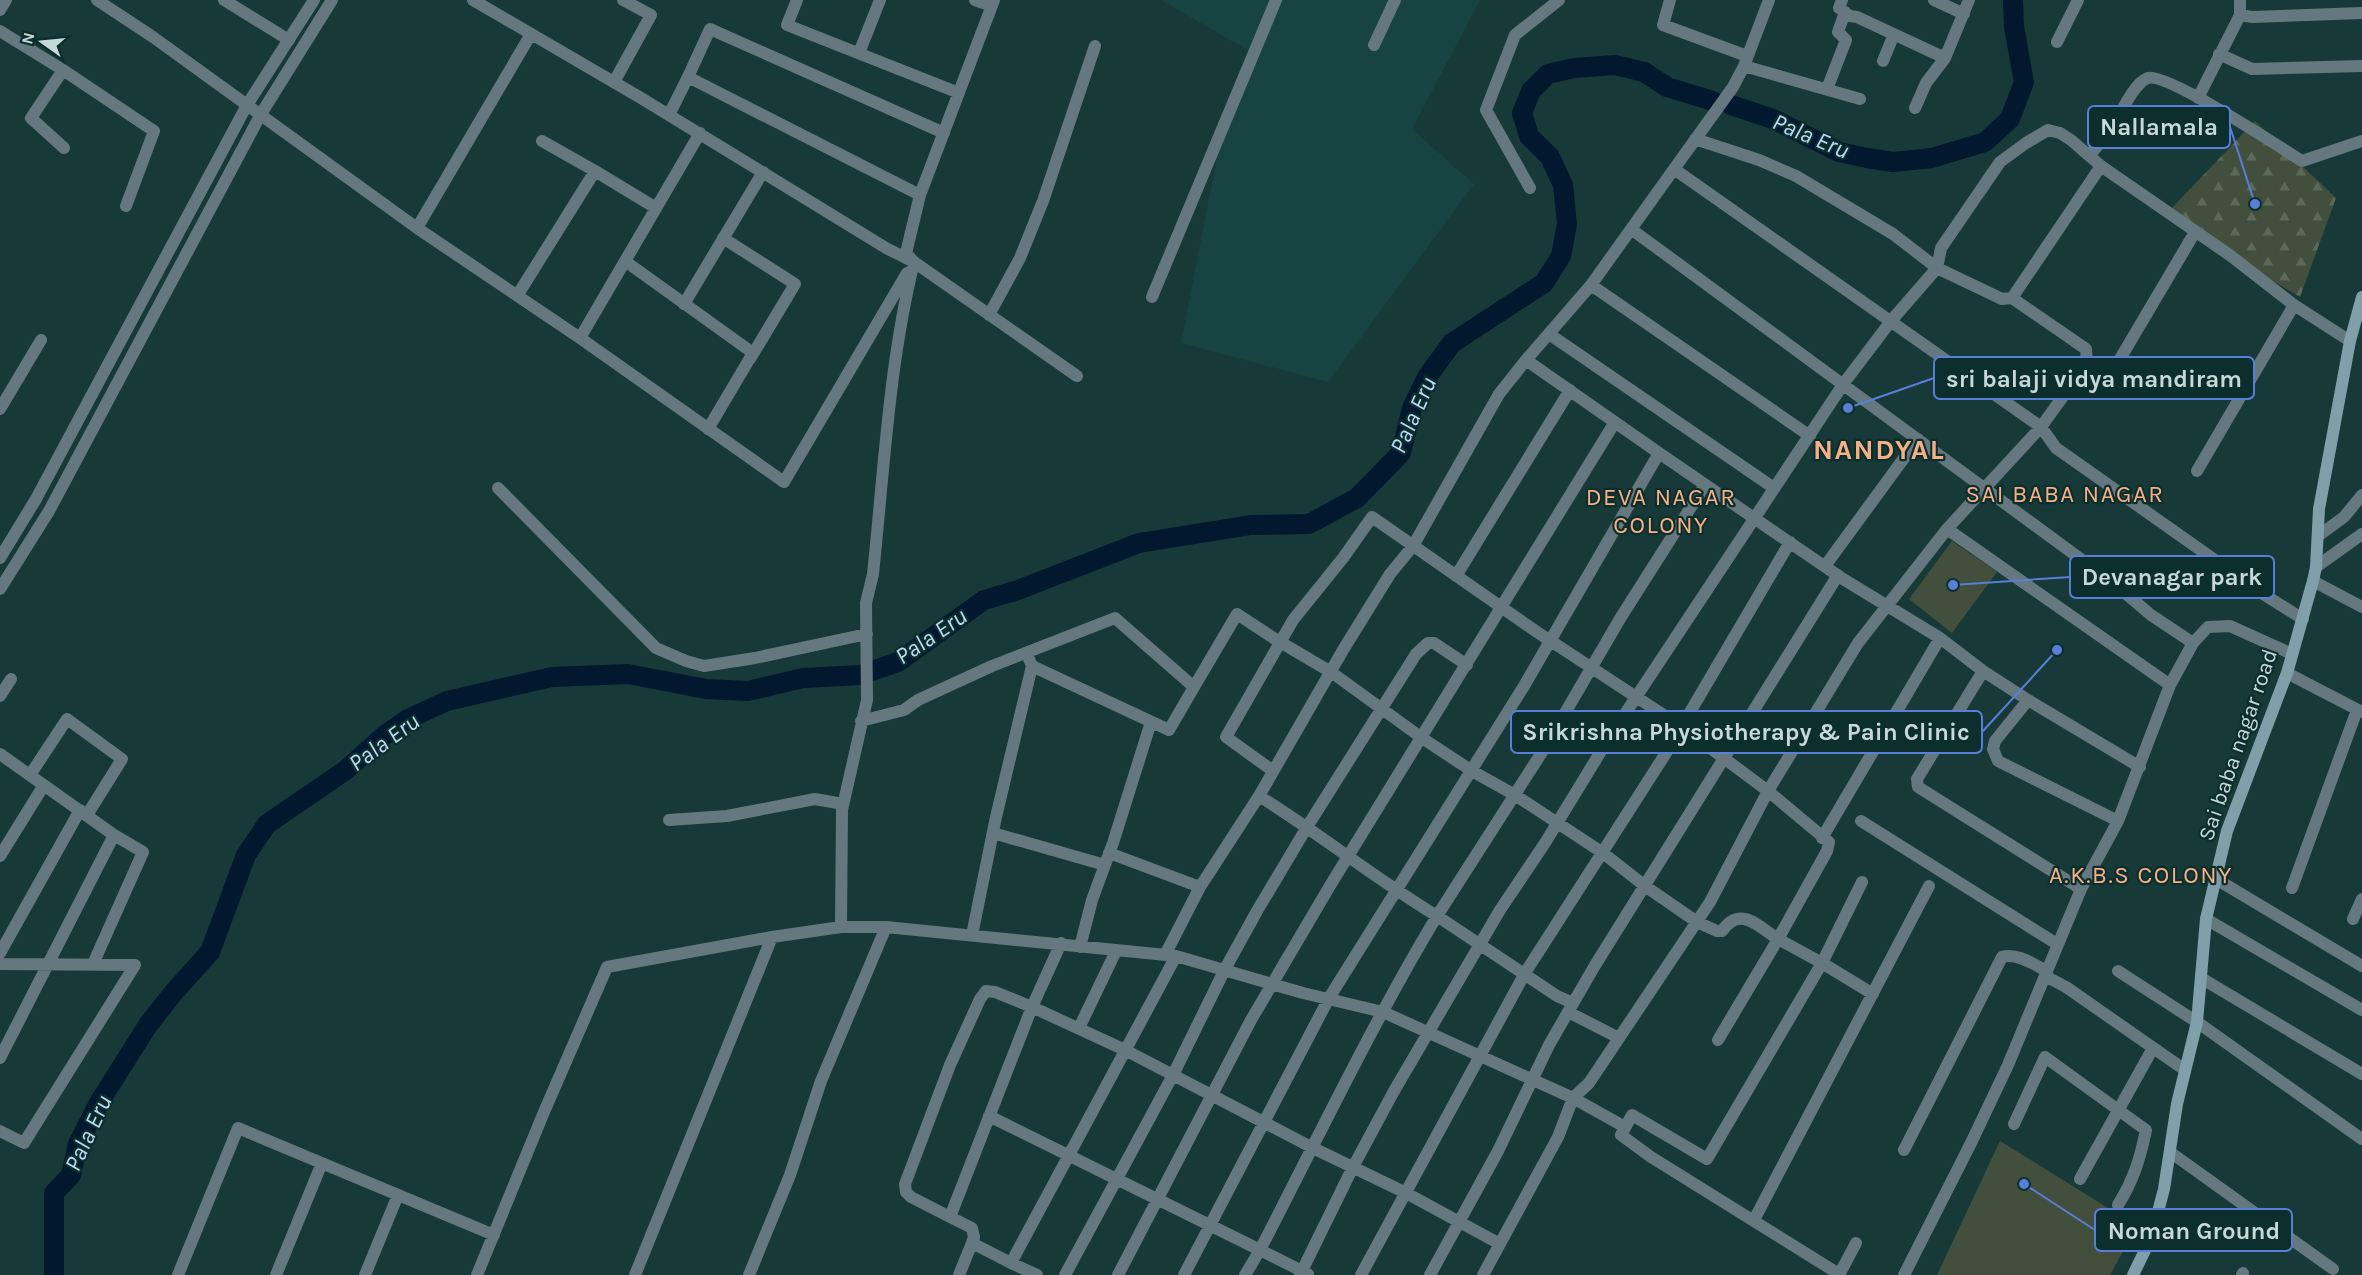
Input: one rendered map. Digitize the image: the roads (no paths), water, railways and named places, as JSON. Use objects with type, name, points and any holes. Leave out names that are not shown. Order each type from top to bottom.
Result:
[{"type":"main road","name":"Sai baba nagar road","points":[[2133,1275],[2151,1238],[2164,1189],[2177,1104],[2197,1022],[2206,919],[2227,831],[2287,672],[2313,581],[2316,567],[2319,509],[2350,341],[2362,297]]},
{"type":"street","points":[[0,10],[6,0]]},
{"type":"street","points":[[97,0],[112,4],[417,228],[580,338],[784,482],[914,262]]},
{"type":"street","points":[[224,0],[289,40]]},
{"type":"street","points":[[0,558],[36,499],[247,105],[314,0]]},
{"type":"street","points":[[0,589],[49,511],[261,114],[332,0]]},
{"type":"street","points":[[473,0],[700,133],[886,248],[914,262],[1077,376]]},
{"type":"street","points":[[614,82],[651,15],[623,0]]},
{"type":"street","points":[[797,0],[787,25],[959,93]]},
{"type":"street","points":[[859,53],[880,0]]},
{"type":"street","points":[[914,262],[906,254],[920,195],[993,3],[975,0]]},
{"type":"street","points":[[1152,297],[1276,0]]},
{"type":"street","points":[[1374,45],[1395,0]]},
{"type":"street","points":[[1530,188],[1486,110],[1515,35],[1559,0]]},
{"type":"street","points":[[1670,0],[1663,25],[1746,61],[1860,99]]},
{"type":"street","points":[[1011,1263],[1125,1050],[1200,887],[1259,796],[1390,574],[1413,546],[1499,394],[1591,285],[1733,87],[1746,61],[1769,0]]},
{"type":"street","points":[[1934,0],[1964,14]]},
{"type":"street","points":[[1915,108],[1926,83],[1945,58],[1969,0]]},
{"type":"street","points":[[2057,42],[2078,0]]},
{"type":"street","points":[[2198,98],[2240,15],[2240,0]]},
{"type":"street","points":[[1827,89],[1846,40],[1838,32],[1843,6]]},
{"type":"street","points":[[1843,6],[1850,16],[1857,17],[1945,58]]},
{"type":"street","points":[[2240,15],[2252,17],[2362,13]]},
{"type":"street","points":[[669,115],[710,29],[944,133]]},
{"type":"street","points":[[0,31],[154,131],[126,206]]},
{"type":"street","points":[[417,228],[531,34]]},
{"type":"street","points":[[1883,61],[1894,34]]},
{"type":"street","points":[[989,315],[1020,258],[1043,201],[1095,46]]},
{"type":"street","points":[[2219,54],[2252,69],[2362,66]]},
{"type":"street","points":[[63,70],[32,118],[64,148]]},
{"type":"street","points":[[688,76],[920,195]]},
{"type":"street","points":[[2090,155],[2110,130],[2131,95],[2142,82],[2149,78],[2159,79],[2198,98],[2302,161],[2362,141]]},
{"type":"street","points":[[989,1116],[1159,1199],[1303,1274],[1353,1167],[1394,1091],[1500,910],[1636,698],[1844,383],[1891,321],[1937,268],[1941,248],[2000,162],[2048,130],[2060,133],[2101,166],[2294,304],[2350,341]]},
{"type":"street","points":[[580,338],[700,133]]},
{"type":"street","points":[[1483,1275],[1558,1137],[1572,1098],[1589,1083],[1710,902],[1768,791],[1858,643],[1947,529],[2041,427],[2087,363],[2086,349],[2012,298],[2002,299],[1937,268],[1893,234],[1796,176],[1759,160],[1695,140]]},
{"type":"street","points":[[542,141],[656,208]]},
{"type":"street","points":[[2012,298],[2101,166]]},
{"type":"street","points":[[1674,169],[2041,427],[2056,448],[2263,594],[2303,619]]},
{"type":"street","points":[[517,296],[595,171]]},
{"type":"street","points":[[684,304],[763,172]]},
{"type":"street","points":[[1631,229],[1844,383],[2112,582],[2151,615],[2193,643]]},
{"type":"street","points":[[2079,374],[2096,387],[2104,386],[2195,232]]},
{"type":"street","points":[[708,429],[795,284],[723,238]]},
{"type":"street","points":[[625,261],[753,353],[749,360]]},
{"type":"street","points":[[841,927],[843,804],[867,700],[866,603],[873,574],[895,368],[907,288],[914,262]]},
{"type":"street","points":[[1591,285],[1810,436]]},
{"type":"street","points":[[2197,471],[2294,304]]},
{"type":"street","points":[[1549,334],[1774,488]]},
{"type":"street","points":[[0,409],[41,340]]},
{"type":"street","points":[[1526,360],[1838,575],[1940,638],[1983,671],[2028,700],[2140,767]]},
{"type":"street","points":[[1456,576],[1570,390]]},
{"type":"street","points":[[1118,1275],[1251,1020],[1348,855],[1615,422]]},
{"type":"street","points":[[1825,566],[1918,439]]},
{"type":"street","points":[[1184,1275],[1266,1123],[1329,998],[1472,771],[1659,453]]},
{"type":"street","points":[[1245,1275],[1407,967],[1515,795],[1621,617],[1705,485]]},
{"type":"street","points":[[498,488],[656,648],[686,661],[704,666],[755,658],[867,634]]},
{"type":"street","points":[[2318,536],[2344,517],[2362,495]]},
{"type":"street","points":[[1273,771],[1226,737],[1293,620],[1372,517],[1501,608],[1682,727],[1768,791],[1829,843],[1827,851],[1778,939],[1718,1040]]},
{"type":"street","points":[[1947,529],[2170,685]]},
{"type":"street","points":[[2316,567],[2362,534]]},
{"type":"street","points":[[1361,1275],[1525,973],[1682,727],[1790,542]]},
{"type":"street","points":[[1430,1275],[1549,1046],[1594,967],[1838,575]]},
{"type":"street","points":[[2313,581],[2362,607]]},
{"type":"street","points":[[1032,666],[1169,730],[1237,614],[1331,672],[1380,709],[1472,771],[1515,795],[1603,853],[1697,922],[1722,931],[1732,919],[1737,917],[1746,920],[1873,994]]},
{"type":"street","points":[[861,721],[904,710],[918,700],[1026,652],[1115,618],[1194,687]]},
{"type":"street","points":[[1904,1275],[1976,1134],[2081,889],[2118,821],[2170,685],[2193,643],[2208,627],[2230,626],[2292,654]]},
{"type":"street","points":[[1822,838],[1940,638]]},
{"type":"street","points":[[1065,1275],[1173,1075],[1225,969],[1307,827],[1416,654],[1428,643],[1434,644],[1467,665]]},
{"type":"street","points":[[972,935],[1032,666],[1026,652]]},
{"type":"street","points":[[1983,671],[1917,779],[1918,787],[2081,889]]},
{"type":"street","points":[[2287,672],[2360,711],[2292,888]]},
{"type":"street","points":[[0,696],[11,679]]},
{"type":"street","points":[[2028,700],[1995,741],[1993,749],[1998,761],[2118,821]]},
{"type":"street","points":[[0,953],[83,812],[122,759],[67,719],[30,775]]},
{"type":"street","points":[[1080,947],[1092,900],[1151,722]]},
{"type":"street","points":[[0,754],[114,835],[143,852],[93,964]]},
{"type":"street","points":[[0,856],[44,784]]},
{"type":"street","points":[[1259,796],[1348,855],[1395,891],[1525,973],[1571,1008],[1619,1038]]},
{"type":"street","points":[[669,820],[727,816],[815,799],[843,804]]},
{"type":"street","points":[[1861,821],[2057,944]]},
{"type":"street","points":[[993,833],[1107,859],[1200,887]]},
{"type":"street","points":[[0,1058],[114,835]]},
{"type":"street","points":[[2216,879],[2362,966]]},
{"type":"street","points":[[1856,1243],[1839,1275],[1651,1157],[1621,1135],[1632,1115],[1707,1159],[1822,963],[1863,882]]},
{"type":"street","points":[[1754,1220],[1929,886]]},
{"type":"street","points":[[2353,919],[2362,898]]},
{"type":"street","points":[[2206,919],[2362,1010]]},
{"type":"street","points":[[477,1275],[544,1112],[607,968],[772,937],[841,927],[885,927],[1061,943],[1170,956],[1225,969],[1273,984],[1383,1012],[1572,1098],[1625,1127]]},
{"type":"street","points":[[749,1275],[790,1175],[821,1082],[885,927]]},
{"type":"street","points":[[635,1275],[772,937]]},
{"type":"street","points":[[950,1217],[1032,1007],[1061,943]]},
{"type":"street","points":[[1079,1028],[1116,951]]},
{"type":"street","points":[[1904,1150],[2002,957],[2008,955],[2019,958],[2046,973],[2185,1070]]},
{"type":"street","points":[[0,964],[135,965],[24,1143],[0,1131]]},
{"type":"street","points":[[2118,971],[2197,1022],[2362,1139]]},
{"type":"street","points":[[2201,978],[2362,1074]]},
{"type":"street","points":[[959,1275],[974,1237],[972,1228],[911,1197],[906,1192],[905,1184],[950,1065],[980,999],[986,991],[995,992],[1032,1007],[1125,1050],[1313,1148],[1406,1193],[1500,1244]]},
{"type":"street","points":[[2080,1179],[2152,1048]]},
{"type":"street","points":[[2014,1124],[2045,1057],[2146,1130],[2140,1160],[2132,1182],[2118,1205]]},
{"type":"street","points":[[178,1275],[238,1128],[494,1235]]},
{"type":"street","points":[[2170,1152],[2332,1269]]},
{"type":"street","points":[[276,1275],[322,1163]]},
{"type":"street","points":[[365,1275],[398,1195]]},
{"type":"street","points":[[972,1243],[1037,1275]]},
{"type":"waterway","name":"Pala Eru","points":[[1731,105],[1773,119],[1839,152],[1893,162],[1932,158],[1985,142],[2010,119],[2024,82],[2014,27],[2013,0]]},
{"type":"waterway","name":"Pala Eru","points":[[54,1275],[54,1193],[71,1175],[78,1144],[100,1101],[148,1025],[210,952],[246,855],[267,824],[346,770],[385,735],[408,719],[447,701],[552,677],[628,674],[706,689],[748,691],[803,678],[860,675],[898,662],[984,600],[1018,590],[1139,543],[1251,525],[1309,524],[1357,498],[1401,453],[1412,408],[1427,377],[1452,343],[1544,283],[1561,256],[1567,224],[1563,185],[1550,157],[1529,136],[1522,113],[1531,91],[1548,74],[1574,68],[1615,65],[1644,72],[1667,87],[1713,101]]},
{"type":"place","name":"Nallamala","points":[[2255,204]]},
{"type":"place","name":"sri balaji vidya mandiram","points":[[1848,408]]},
{"type":"place","name":"Devanagar park","points":[[1953,585]]},
{"type":"place","name":"Srikrishna Physiotherapy & Pain Clinic","points":[[2057,650]]},
{"type":"place","name":"Noman Ground","points":[[2024,1184]]},
{"type":"district","name":"NANDYAL","points":[[1879,449]]},
{"type":"district","name":"SAI BABA NAGAR","points":[[2065,494]]},
{"type":"district","name":"DEVA NAGAR COLONY","points":[[1661,511]]},
{"type":"district","name":"A.K.B.S COLONY","points":[[2141,875]]}]
